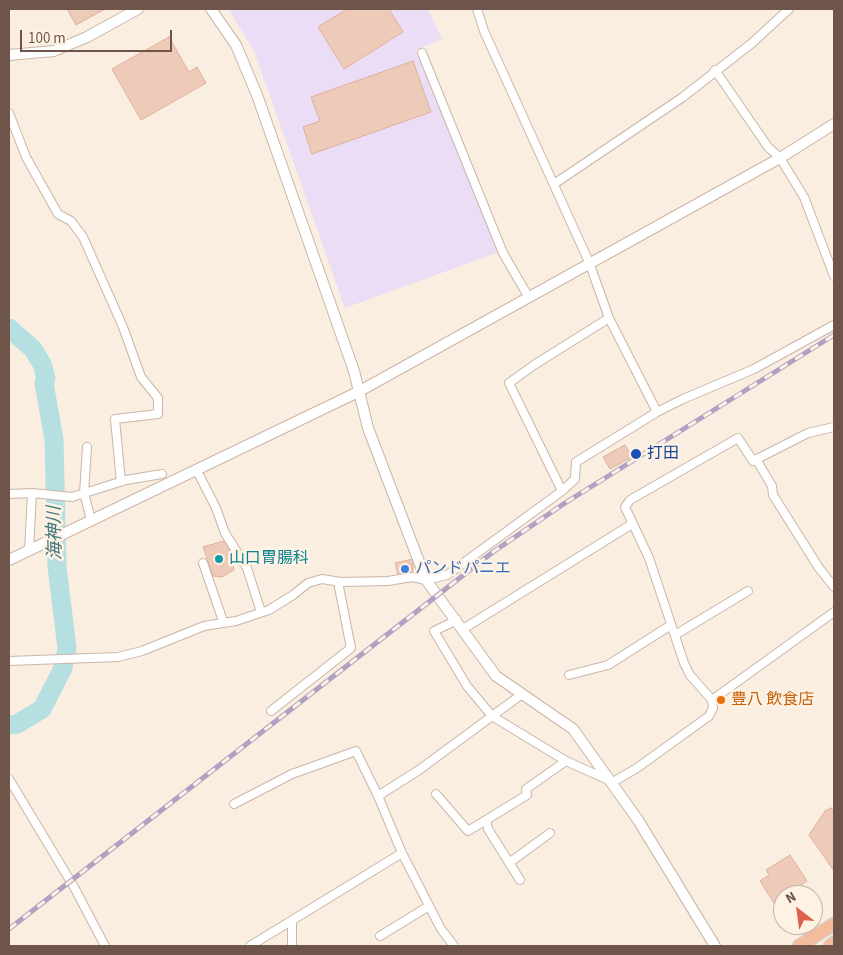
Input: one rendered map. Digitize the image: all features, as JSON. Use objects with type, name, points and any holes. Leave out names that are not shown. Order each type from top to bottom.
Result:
[{"type":"highway","points":[[799,946],[834,924]]},
{"type":"highway","points":[[830,946],[834,944]]},
{"type":"street","points":[[9,55],[54,51],[87,37],[138,9]]},
{"type":"street","points":[[211,9],[236,45],[257,95],[354,371],[368,428],[426,580],[460,624],[496,676],[573,729],[613,782],[715,946]]},
{"type":"street","points":[[477,9],[484,31],[589,262],[609,318],[657,412]]},
{"type":"street","points":[[554,184],[651,121],[752,43],[789,9]]},
{"type":"street","points":[[422,53],[503,253],[528,296]]},
{"type":"street","points":[[716,70],[768,147],[780,158],[804,197],[834,276]]},
{"type":"street","points":[[9,113],[26,157],[58,214],[71,222],[83,237],[123,327],[141,377],[158,398],[158,414],[115,419],[121,482]]},
{"type":"street","points":[[9,560],[358,392],[589,262],[780,158],[834,124]]},
{"type":"street","points":[[562,490],[509,383],[609,318]]},
{"type":"street","points":[[9,661],[118,657],[142,651],[223,621],[236,620],[261,612],[293,595],[308,584],[322,579],[338,582],[388,581],[412,577],[426,580],[447,575],[575,479],[576,462],[657,412],[754,369],[834,325]]},
{"type":"street","points":[[613,782],[637,768],[709,716],[713,708],[712,700],[690,675],[649,558],[625,506],[630,500],[738,438],[753,461],[808,433],[834,427]]},
{"type":"street","points":[[87,447],[84,493],[92,520]]},
{"type":"street","points":[[756,459],[772,486],[773,495],[819,568],[834,587]]},
{"type":"street","points":[[196,469],[216,508],[225,533],[247,568],[261,612]]},
{"type":"street","points":[[9,494],[32,493],[72,497],[121,482],[162,474]]},
{"type":"street","points":[[32,493],[34,549]]},
{"type":"street","points":[[613,782],[566,761],[492,716],[467,686],[434,631],[460,624],[632,524]]},
{"type":"street","points":[[204,563],[223,621]]},
{"type":"street","points":[[271,711],[351,648],[338,582]]},
{"type":"street","points":[[675,635],[748,591]]},
{"type":"street","points":[[712,700],[834,612]]},
{"type":"street","points":[[569,675],[608,665],[672,625]]},
{"type":"street","points":[[378,796],[419,770],[522,694]]},
{"type":"street","points":[[234,804],[292,774],[356,751],[378,796],[402,853],[441,929],[454,946]]},
{"type":"street","points":[[436,794],[468,831],[527,795],[526,789],[566,761]]},
{"type":"street","points":[[9,779],[74,887],[105,946]]},
{"type":"street","points":[[486,820],[488,829],[520,880]]},
{"type":"street","points":[[509,863],[550,833]]},
{"type":"street","points":[[250,946],[402,853]]},
{"type":"street","points":[[380,936],[429,906]]},
{"type":"street","points":[[292,921],[292,946]]},
{"type":"shaded area","points":[[228,9],[428,9],[442,39],[416,50],[499,252],[345,308],[254,51]]},
{"type":"building","points":[[67,9],[105,9],[76,25]]},
{"type":"building","points":[[347,9],[389,9],[403,32],[344,69],[318,27]]},
{"type":"building","points":[[169,37],[189,72],[197,67],[206,83],[141,120],[112,69]]},
{"type":"building","points":[[413,61],[431,112],[312,154],[303,127],[320,121],[311,97]]},
{"type":"building","points":[[625,445],[632,457],[610,469],[603,457]]},
{"type":"building","name":"山口胃腸科","points":[[227,540],[234,570],[222,577],[213,576],[203,547]]},
{"type":"building","name":"パンドパニエ","points":[[413,559],[413,575],[398,575],[395,563]]},
{"type":"building","points":[[831,808],[834,812],[834,871],[809,835],[825,811]]},
{"type":"building","points":[[790,855],[807,881],[801,885],[773,885],[773,901],[760,881],[769,875],[766,870]]},
{"type":"waterway","name":"海神川","points":[[9,328],[33,349],[42,364],[46,378],[44,383],[54,440],[57,567],[67,648],[63,668],[42,709],[17,724],[9,725]]},
{"type":"railway","points":[[9,929],[493,552],[565,503],[834,335]]},
{"type":"place","name":"打田","points":[[636,454]]},
{"type":"place","name":"山口胃腸科","points":[[219,559]]},
{"type":"place","name":"パンドパニエ","points":[[405,569]]},
{"type":"place","name":"豊八 飲食店","points":[[721,700]]}]
